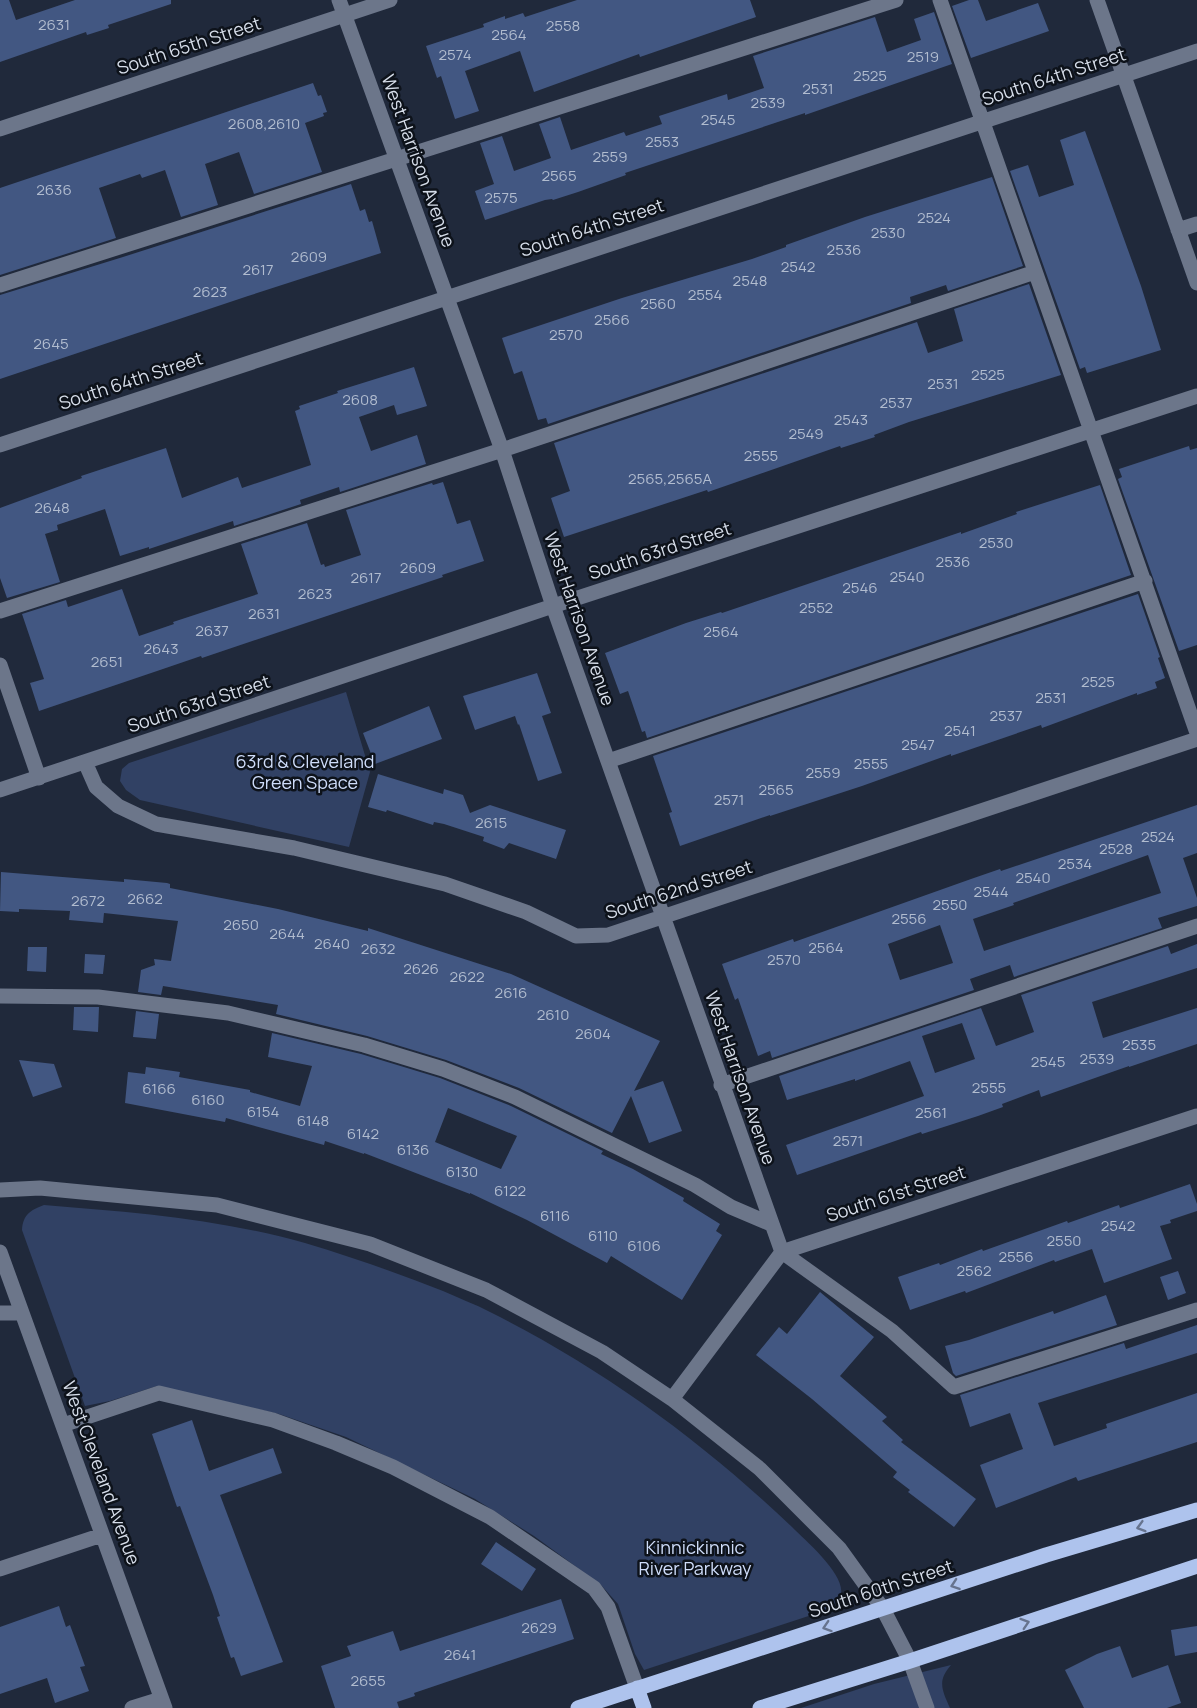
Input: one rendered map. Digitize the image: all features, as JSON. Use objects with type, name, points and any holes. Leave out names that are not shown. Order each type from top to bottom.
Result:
[{"type":"main road","name":"South 60th Street","points":[[578,1708],[1046,1555],[1197,1510]]},
{"type":"main road","points":[[760,1708],[1197,1566]]},
{"type":"main road","points":[[637,1688],[644,1708]]},
{"type":"street","name":"South 65th Street","points":[[0,129],[342,7],[390,0]]},
{"type":"street","points":[[0,285],[897,0]]},
{"type":"street","points":[[940,0],[1197,733]]},
{"type":"street","points":[[1097,0],[1197,283]]},
{"type":"street","name":"West Harrison Avenue","points":[[342,7],[502,450],[553,606],[782,1252]]},
{"type":"street","name":"South 64th Street","points":[[0,445],[1197,51]]},
{"type":"street","points":[[1178,230],[1197,224]]},
{"type":"street","points":[[0,611],[502,450],[1035,272]]},
{"type":"street","name":"South 63rd Street","points":[[0,790],[553,606],[1197,396]]},
{"type":"street","points":[[608,761],[1145,581]]},
{"type":"street","points":[[0,665],[39,778]]},
{"type":"street","name":"South 62nd Street","points":[[85,762],[96,787],[118,806],[156,824],[294,848],[445,884],[526,912],[576,936],[608,935],[1197,739]]},
{"type":"street","points":[[722,1085],[1197,926]]},
{"type":"street","points":[[0,996],[98,997],[228,1013],[364,1045],[444,1069],[515,1096],[695,1185],[731,1207],[771,1224]]},
{"type":"street","name":"South 61st Street","points":[[782,1252],[1197,1116]]},
{"type":"street","points":[[0,1190],[40,1188],[217,1205],[370,1244],[486,1290],[602,1352],[672,1399],[760,1469],[839,1548],[883,1609],[910,1661],[927,1708]]},
{"type":"street","name":"West Cleveland Avenue","points":[[0,1252],[163,1703]]},
{"type":"street","points":[[672,1399],[782,1252],[892,1331],[954,1387],[1197,1310]]},
{"type":"street","points":[[0,1313],[22,1312]]},
{"type":"street","points":[[63,1425],[159,1393],[273,1420],[393,1467],[490,1517],[594,1588],[608,1607],[637,1688]]},
{"type":"street","points":[[0,1569],[102,1535]]},
{"type":"street","points":[[132,1708],[163,1703]]},
{"type":"green space","name":"63rd & Cleveland Green Space","points":[[346,692],[370,772],[349,847],[140,800],[126,790],[120,781],[122,769],[129,763]]},
{"type":"green space","name":"Kinnickinnic River Parkway","points":[[44,1205],[208,1222],[273,1235],[374,1266],[443,1291],[484,1309],[572,1357],[611,1382],[723,1465],[758,1495],[823,1558],[837,1577],[841,1586],[841,1594],[830,1609],[644,1670],[635,1654],[618,1604],[601,1585],[534,1536],[475,1499],[346,1437],[279,1414],[157,1386],[110,1401],[85,1406],[22,1230],[28,1214]]},
{"type":"green space","points":[[951,1665],[942,1681],[950,1708],[801,1708],[874,1684]]},
{"type":"building","points":[[0,0],[9,0],[16,20],[75,0],[171,0],[171,4],[108,25],[109,28],[87,35],[86,32],[0,62]]},
{"type":"building","points":[[577,0],[750,0],[756,17],[640,57],[639,54],[534,92],[520,51],[465,71],[479,111],[455,119],[441,76],[437,78],[426,46],[484,27],[483,24],[505,16],[505,19],[523,13],[525,17]]},
{"type":"building","points":[[969,0],[978,0],[986,21],[1038,3],[1049,31],[971,58],[952,6]]},
{"type":"building","points":[[934,12],[952,64],[805,115],[805,113],[625,173],[626,175],[578,192],[553,200],[545,200],[485,220],[475,191],[494,184],[480,143],[502,136],[514,171],[551,158],[539,124],[560,117],[571,150],[624,132],[626,136],[662,124],[659,116],[727,94],[728,100],[764,88],[753,56],[875,17],[887,52],[921,40],[914,19]]},
{"type":"building","points":[[313,83],[318,96],[321,95],[327,112],[323,113],[324,116],[305,123],[322,172],[254,194],[239,152],[205,164],[218,205],[181,217],[165,170],[142,178],[140,174],[99,188],[116,238],[0,275],[0,188]]},
{"type":"building","points":[[1085,131],[1141,286],[1161,350],[1087,373],[1085,367],[1080,369],[1010,171],[1028,165],[1039,197],[1074,185],[1060,140]]},
{"type":"building","points":[[992,177],[1023,266],[948,291],[946,285],[910,297],[911,303],[548,424],[546,418],[538,420],[522,371],[514,374],[502,338],[622,298],[752,259],[865,217]]},
{"type":"building","points":[[351,184],[360,211],[365,209],[369,222],[372,221],[381,253],[0,379],[0,295]]},
{"type":"building","points":[[1029,284],[1061,375],[909,422],[874,435],[875,437],[841,448],[840,446],[708,492],[707,490],[564,537],[551,498],[570,491],[554,443],[917,322],[928,353],[963,341],[954,309]]},
{"type":"building","points":[[414,367],[427,406],[397,415],[394,405],[359,417],[371,451],[417,435],[426,464],[340,492],[339,487],[300,500],[301,504],[234,526],[233,521],[149,549],[149,547],[120,556],[105,509],[57,525],[58,530],[45,534],[60,582],[7,598],[0,578],[0,508],[82,478],[81,476],[166,448],[182,498],[238,477],[242,488],[311,465],[295,411],[300,409],[299,406],[338,393],[337,391]]},
{"type":"building","points":[[1189,446],[1190,450],[1197,448],[1197,645],[1179,651],[1118,479],[1122,477],[1119,469]]},
{"type":"building","points":[[443,482],[457,524],[470,520],[484,561],[442,575],[443,577],[39,711],[30,683],[44,679],[22,614],[66,600],[68,607],[122,589],[139,636],[174,624],[173,622],[258,594],[241,544],[307,523],[321,565],[324,564],[325,567],[361,555],[346,510],[432,483],[433,485]]},
{"type":"building","points":[[1100,485],[1131,575],[647,738],[645,731],[642,732],[628,691],[620,694],[605,653],[686,623],[722,613],[961,532],[961,534],[1017,514],[1016,512]]},
{"type":"building","points":[[1138,594],[1165,678],[1155,682],[1157,688],[1137,695],[1137,693],[1042,728],[1041,725],[951,756],[951,754],[680,846],[669,813],[672,812],[653,756]]},
{"type":"building","points":[[537,673],[551,713],[542,716],[562,773],[538,781],[515,716],[475,730],[463,696]]},
{"type":"building","points":[[429,706],[442,739],[375,764],[363,733]]},
{"type":"building","points":[[378,774],[443,794],[444,789],[463,795],[470,813],[490,805],[566,830],[556,859],[509,843],[504,849],[483,841],[484,837],[444,824],[434,822],[433,825],[387,810],[386,812],[368,807]]},
{"type":"building","points":[[1197,805],[1197,853],[1183,858],[1197,898],[1197,906],[1158,918],[1162,928],[1014,977],[1010,965],[970,979],[974,990],[772,1058],[770,1051],[758,1056],[738,998],[735,1000],[722,964],[793,939],[794,942],[1000,869],[1001,871]],"holes":[[[1148,855],[1161,893],[984,951],[973,919]],[[940,925],[953,963],[900,980],[888,944]]]},
{"type":"building","points":[[1,872],[124,882],[124,879],[167,883],[170,884],[170,888],[278,909],[368,931],[368,928],[511,974],[660,1041],[634,1091],[663,1081],[682,1131],[649,1143],[631,1096],[612,1133],[519,1088],[446,1060],[367,1036],[276,1014],[278,1005],[163,986],[161,995],[138,992],[141,970],[155,965],[154,959],[171,961],[178,921],[104,913],[103,923],[69,920],[70,911],[19,909],[19,912],[0,911]]},
{"type":"building","points":[[1197,944],[1197,968],[1092,1002],[1103,1038],[1197,1008],[1197,1044],[1041,1097],[1039,1090],[978,1116],[922,1134],[921,1132],[797,1175],[786,1145],[924,1096],[910,1061],[855,1081],[855,1079],[787,1100],[779,1076],[981,1008],[996,1046],[1034,1032],[1021,995],[1168,946],[1171,954]],"holes":[[[962,1023],[975,1059],[935,1073],[922,1036]]]},
{"type":"building","points":[[28,947],[47,947],[46,972],[27,971]]},
{"type":"building","points":[[85,954],[105,955],[103,974],[84,973]]},
{"type":"building","points":[[74,1007],[99,1007],[98,1032],[73,1030]]},
{"type":"building","points":[[136,1011],[159,1014],[156,1039],[133,1037]]},
{"type":"building","points":[[272,1033],[361,1054],[440,1078],[511,1106],[603,1151],[601,1154],[684,1198],[683,1201],[720,1224],[716,1231],[722,1235],[682,1300],[611,1256],[607,1263],[527,1220],[470,1193],[364,1153],[325,1141],[324,1145],[226,1118],[225,1122],[125,1103],[128,1072],[145,1074],[146,1067],[180,1072],[179,1077],[250,1090],[250,1092],[300,1106],[312,1066],[268,1057]],"holes":[[[448,1108],[517,1136],[501,1169],[435,1142]]]},
{"type":"building","points":[[19,1060],[54,1064],[62,1087],[33,1097]]},
{"type":"building","points":[[1190,1184],[1197,1211],[1170,1220],[1171,1223],[1160,1226],[1172,1259],[1104,1283],[1092,1249],[910,1310],[898,1277],[939,1263],[940,1265],[982,1249],[983,1251],[1067,1221],[1068,1223],[1119,1205],[1120,1208]]},
{"type":"building","points":[[1178,1271],[1186,1293],[1168,1300],[1160,1277]]},
{"type":"building","points":[[820,1292],[874,1337],[840,1376],[887,1417],[882,1421],[903,1440],[901,1442],[976,1499],[954,1527],[908,1492],[910,1490],[893,1477],[897,1472],[812,1399],[756,1355],[779,1327],[787,1334]]},
{"type":"building","points":[[1106,1295],[1117,1325],[956,1376],[953,1373],[945,1346],[1053,1311],[1054,1314]]},
{"type":"building","points":[[1197,1325],[1197,1353],[1038,1403],[1054,1446],[1107,1428],[1106,1424],[1197,1393],[1197,1442],[1078,1481],[1076,1477],[996,1508],[980,1465],[1023,1449],[1010,1413],[970,1427],[960,1395],[1124,1343],[1126,1349]]},
{"type":"building","points":[[192,1420],[209,1471],[273,1448],[282,1473],[220,1495],[283,1662],[241,1676],[234,1657],[231,1658],[217,1617],[220,1616],[213,1595],[180,1506],[177,1507],[152,1434]]},
{"type":"building","points":[[496,1542],[536,1569],[522,1591],[481,1564]]},
{"type":"building","points":[[561,1599],[574,1639],[414,1693],[415,1696],[397,1702],[399,1708],[335,1708],[321,1666],[351,1656],[347,1646],[393,1631],[400,1651]]},
{"type":"building","points":[[59,1606],[66,1627],[70,1625],[85,1666],[80,1667],[89,1691],[55,1703],[47,1678],[0,1694],[0,1627]]},
{"type":"building","points":[[1197,1626],[1197,1652],[1175,1656],[1171,1630]]},
{"type":"building","points":[[1120,1646],[1132,1678],[1168,1665],[1181,1703],[1167,1708],[1084,1708],[1065,1670],[1097,1654]]}]
